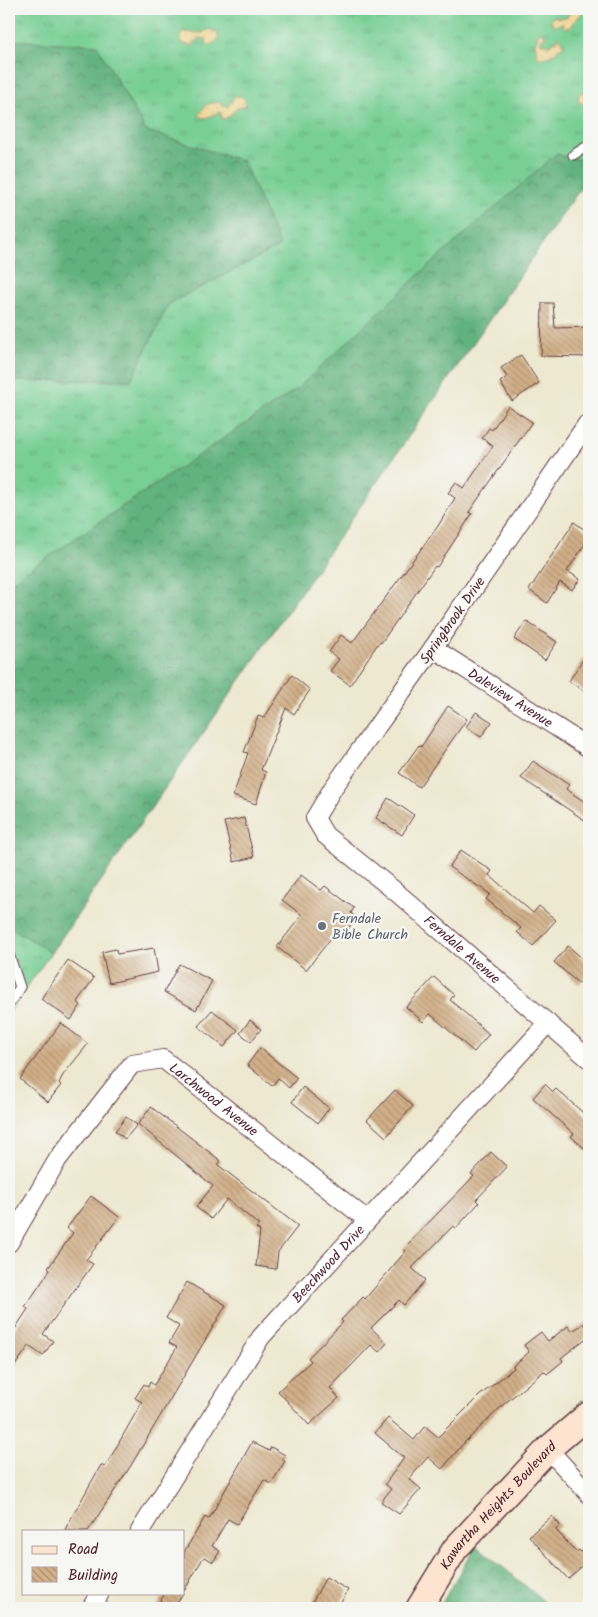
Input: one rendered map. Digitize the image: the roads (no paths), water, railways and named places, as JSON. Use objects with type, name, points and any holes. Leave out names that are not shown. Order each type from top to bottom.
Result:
[{"type":"street","name":"Springbrook Drive","points":[[315,818],[333,788],[433,648],[587,424],[589,426]]},
{"type":"street","name":"Daleview Avenue","points":[[433,648],[589,748]]},
{"type":"street","name":"Ferndale Avenue","points":[[315,818],[325,835],[395,892],[589,1059]]},
{"type":"street","name":"Beechwood Drive","points":[[141,1530],[261,1337],[366,1219],[548,1023]]},
{"type":"street","name":"Larchwood Avenue","points":[[9,1244],[58,1160],[132,1064],[163,1059],[366,1219]]},
{"type":"street","name":"Kawartha Heights Boulevard","points":[[419,1608],[455,1549],[548,1449],[589,1414]]},
{"type":"street","points":[[548,1449],[589,1494]]},
{"type":"street","points":[[91,1608],[99,1594]]},
{"type":"lane","points":[[573,155],[589,145]]},
{"type":"lane","points":[[9,954],[20,987],[9,1004]]},
{"type":"place","name":"Ferndale Bible Church","points":[[322,926]]}]
